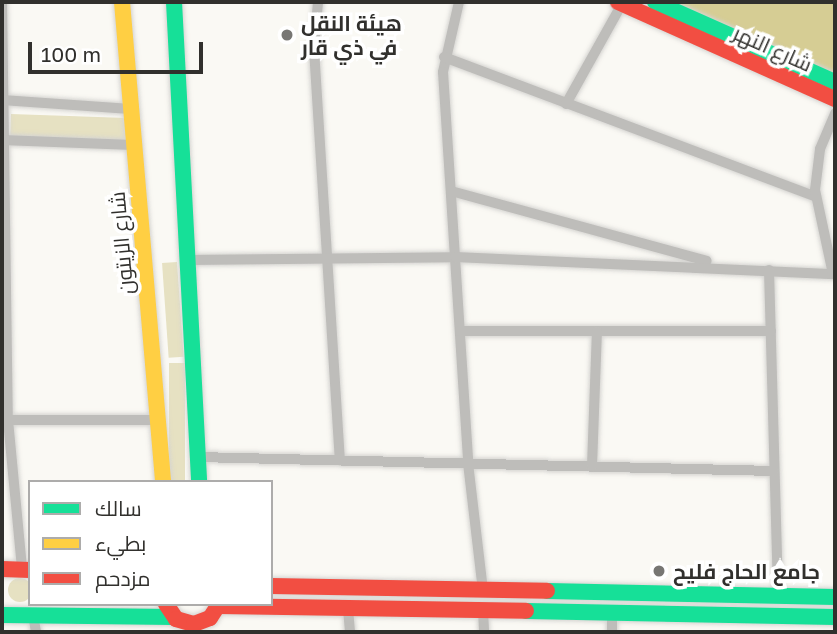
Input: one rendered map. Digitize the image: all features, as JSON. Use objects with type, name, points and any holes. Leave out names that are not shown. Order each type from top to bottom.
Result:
[{"type":"main road","name":"شارع الزيتون","points":[[122,2],[163,480]]},
{"type":"main road","points":[[174,2],[199,480]]},
{"type":"main road","name":"شارع النهر","points":[[655,2],[835,82]]},
{"type":"main road","name":"شارع النهر","points":[[620,3],[835,99]]},
{"type":"main road","points":[[2,569],[26,569]]},
{"type":"main road","points":[[273,586],[835,597]]},
{"type":"main road","points":[[564,613],[565,592]]},
{"type":"main road","points":[[2,615],[173,618],[204,627],[218,606]]},
{"type":"main road","points":[[251,606],[835,617]]},
{"type":"street","points":[[2,2],[5,420],[26,569]]},
{"type":"street","points":[[318,2],[314,49],[325,258],[340,460]]},
{"type":"street","points":[[459,2],[444,57],[468,463],[483,590]]},
{"type":"street","points":[[566,104],[620,3]]},
{"type":"street","points":[[444,57],[816,197]]},
{"type":"street","points":[[3,100],[131,109]]},
{"type":"street","points":[[187,260],[454,257],[726,267],[834,274],[816,197],[818,161],[835,113]]},
{"type":"street","points":[[4,140],[134,145]]},
{"type":"street","points":[[450,191],[726,267]]},
{"type":"street","points":[[769,270],[778,594]]},
{"type":"street","points":[[460,331],[771,331]]},
{"type":"street","points":[[593,466],[597,331]]},
{"type":"street","points":[[5,420],[157,420]]},
{"type":"street","points":[[197,457],[774,471]]},
{"type":"street","points":[[348,609],[350,632]]},
{"type":"street","points":[[483,611],[484,632]]},
{"type":"street","points":[[612,612],[612,632]]},
{"type":"street","points":[[33,615],[36,632]]},
{"type":"shaded area","points":[[674,2],[835,2],[835,77]]},
{"type":"shaded area","points":[[11,114],[127,118],[126,142],[10,138]]},
{"type":"shaded area","points":[[177,262],[184,357],[169,358],[162,263]]},
{"type":"shaded area","points":[[169,363],[185,363],[185,480],[169,480]]},
{"type":"shaded area","points":[[28,580],[28,600],[20,602],[11,599],[8,590],[11,581]]},
{"type":"traffic: fast","points":[[174,2],[199,480]]},
{"type":"traffic: fast","points":[[655,2],[835,82]]},
{"type":"traffic: fast","points":[[547,591],[835,597]]},
{"type":"traffic: fast","points":[[526,611],[835,617]]},
{"type":"traffic: fast","points":[[2,615],[174,617]]},
{"type":"traffic: slow","points":[[122,2],[163,480]]},
{"type":"traffic: jam","points":[[618,2],[835,99]]},
{"type":"traffic: jam","points":[[2,569],[28,570]]},
{"type":"traffic: jam","points":[[273,586],[547,591]]},
{"type":"traffic: jam","points":[[167,606],[176,619],[194,624],[210,618],[218,606]]},
{"type":"traffic: jam","points":[[219,606],[526,611]]},
{"type":"place","name":"هيئة النقل في ذي قار","points":[[287,35]]},
{"type":"place","name":"جامع الحاج فليح","points":[[659,571]]}]
